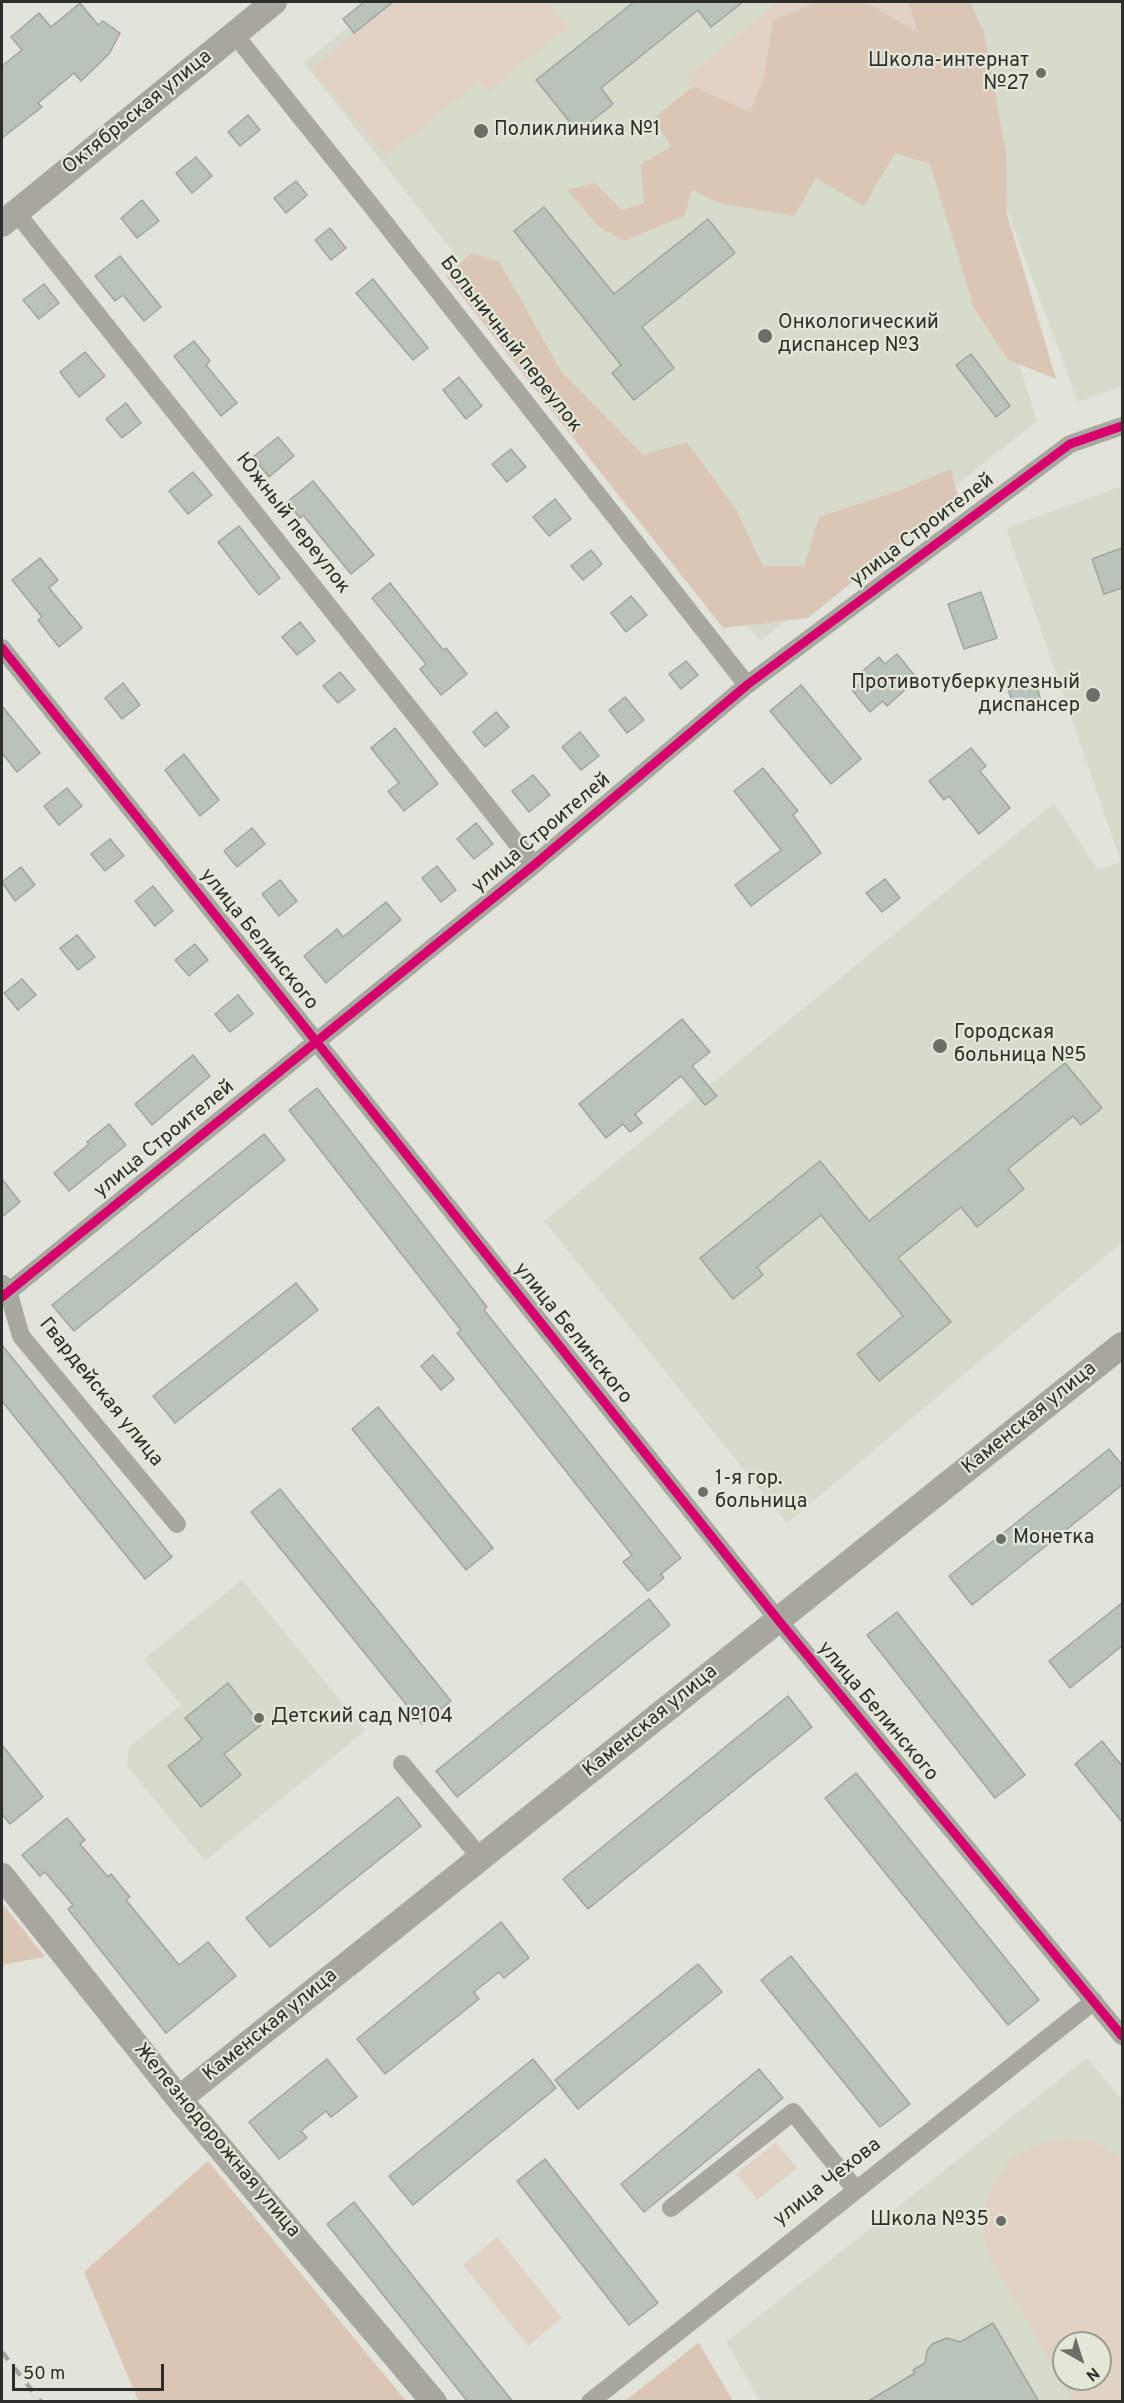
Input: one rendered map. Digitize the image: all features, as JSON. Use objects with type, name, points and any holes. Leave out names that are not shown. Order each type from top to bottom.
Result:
[{"type":"street","name":"Октябрьская улица","points":[[8,218],[274,2]]},
{"type":"street","name":"Больничный переулок","points":[[235,35],[378,213],[747,685]]},
{"type":"street","name":"Южный переулок","points":[[8,218],[534,865]]},
{"type":"street","name":"улица Строителей","points":[[4,1290],[534,865],[747,685],[1070,444],[1122,426]]},
{"type":"street","name":"улица Белинского","points":[[2,648],[779,1621],[1122,2036]]},
{"type":"street","name":"Гвардейская улица","points":[[4,1290],[21,1336],[177,1524]]},
{"type":"street","name":"Каменская улица","points":[[179,2099],[1122,1345]]},
{"type":"street","points":[[402,1764],[481,1858]]},
{"type":"street","name":"Железнодорожная улица","points":[[2,1876],[179,2099],[434,2402]]},
{"type":"street","name":"улица Чехова","points":[[590,2402],[1094,2001]]},
{"type":"street","points":[[671,2208],[793,2112],[856,2190]]},
{"type":"shaded area","name":"Онкологический диспансер №3","points":[[378,2],[901,2],[919,49],[1037,421],[760,641],[304,63]]},
{"type":"shaded area","points":[[384,2],[548,2],[568,26],[488,92],[479,81],[386,157],[311,69],[387,6]]},
{"type":"shaded area","points":[[778,2],[818,2],[773,20],[764,77],[750,113],[693,86],[686,77]]},
{"type":"shaded area","points":[[818,2],[865,2],[918,32],[908,2],[970,2],[984,32],[1006,153],[1007,214],[1056,379],[1008,360],[974,308],[930,164],[895,153],[864,206],[816,178],[794,216],[719,203],[692,190],[684,216],[624,241],[599,227],[567,190],[595,183],[622,210],[644,203],[641,164],[671,147],[654,118],[693,86],[750,112],[764,77],[773,20]]},
{"type":"shaded area","points":[[865,2],[908,2],[919,33]]},
{"type":"shaded area","points":[[936,2],[1122,2],[1122,386],[1078,402],[999,188]]},
{"type":"shaded area","points":[[471,253],[499,261],[561,371],[643,455],[687,442],[737,511],[763,566],[804,566],[819,517],[898,491],[951,469],[958,496],[808,618],[723,628],[446,276]]},
{"type":"shaded area","name":"Городская больница №5","points":[[1122,486],[1122,1242],[787,1523],[544,1221],[1054,803],[1098,870],[1121,862],[1006,528]]},
{"type":"shaded area","name":"Детский сад №104","points":[[242,1580],[365,1731],[205,1861],[127,1766],[129,1747],[181,1705],[144,1659]]},
{"type":"shaded area","points":[[2,1903],[45,1957],[2,1965]]},
{"type":"shaded area","name":"Школа №35","points":[[1087,2058],[1122,2100],[1122,2401],[760,2401],[726,2342]]},
{"type":"shaded area","points":[[1065,2138],[1093,2141],[1122,2158],[1122,2401],[1074,2401],[1068,2391],[1112,2391],[1112,2331],[1052,2331],[1052,2364],[991,2261],[983,2234],[985,2206],[995,2179],[1013,2158],[1038,2144]]},
{"type":"shaded area","points":[[776,2142],[797,2168],[757,2200],[736,2174]]},
{"type":"shaded area","points":[[208,2161],[406,2401],[138,2400],[84,2272]]},
{"type":"shaded area","points":[[497,2237],[562,2318],[528,2346],[463,2265]]},
{"type":"shaded area","points":[[698,2343],[733,2401],[625,2401]]},
{"type":"building","points":[[364,2],[393,2],[354,33],[343,19]]},
{"type":"building","points":[[634,2],[743,2],[711,27],[698,10],[601,88],[613,104],[578,132],[536,80]]},
{"type":"building","points":[[80,3],[98,25],[103,21],[120,33],[109,54],[81,81],[74,73],[38,103],[42,107],[2,138],[2,66],[22,50],[11,37],[39,13],[51,27]]},
{"type":"building","points":[[248,115],[260,130],[240,146],[228,132]]},
{"type":"building","points":[[196,157],[212,176],[192,193],[176,173]]},
{"type":"building","points":[[296,181],[307,195],[286,213],[274,198]]},
{"type":"building","points":[[142,200],[159,221],[137,238],[121,218]]},
{"type":"building","points":[[544,207],[614,294],[708,219],[735,253],[642,327],[674,368],[634,400],[612,373],[621,365],[514,231]]},
{"type":"building","points":[[330,228],[346,248],[331,260],[315,240]]},
{"type":"building","points":[[120,256],[161,307],[144,321],[123,295],[115,301],[95,276]]},
{"type":"building","points":[[373,279],[428,348],[413,360],[356,293]]},
{"type":"building","points":[[44,284],[59,303],[39,319],[23,300]]},
{"type":"building","points":[[194,341],[210,361],[206,365],[237,403],[221,416],[174,356]]},
{"type":"building","points":[[85,352],[105,376],[79,397],[60,372]]},
{"type":"building","points":[[971,354],[1010,406],[996,417],[956,365]]},
{"type":"building","points":[[459,377],[482,406],[466,419],[443,390]]},
{"type":"building","points":[[126,403],[141,423],[122,438],[106,419]]},
{"type":"building","points":[[278,437],[294,456],[269,477],[253,457]]},
{"type":"building","points":[[511,449],[526,467],[507,482],[492,464]]},
{"type":"building","points":[[193,472],[212,495],[188,514],[169,491]]},
{"type":"building","points":[[313,481],[374,555],[351,574],[303,515],[300,518],[287,502]]},
{"type":"building","points":[[555,499],[571,519],[549,536],[533,517]]},
{"type":"building","points":[[239,526],[280,578],[259,595],[218,542]]},
{"type":"building","points":[[1122,548],[1122,588],[1104,594],[1092,559]]},
{"type":"building","points":[[591,550],[602,564],[583,580],[571,566]]},
{"type":"building","points":[[40,558],[58,580],[49,588],[82,628],[59,647],[38,620],[42,617],[12,580]]},
{"type":"building","points":[[390,583],[443,650],[446,648],[467,674],[441,695],[420,669],[426,664],[372,598]]},
{"type":"building","points":[[981,592],[997,638],[964,649],[948,604]]},
{"type":"building","points":[[631,596],[647,615],[626,632],[611,613]]},
{"type":"building","points":[[300,622],[315,641],[297,655],[282,637]]},
{"type":"building","points":[[897,654],[915,676],[903,685],[906,689],[887,706],[883,701],[870,712],[852,690],[865,680],[859,674],[879,657],[885,664]]},
{"type":"building","points":[[686,661],[698,675],[681,689],[669,674]]},
{"type":"building","points":[[340,672],[355,690],[338,703],[323,686]]},
{"type":"building","points":[[1033,676],[1041,700],[1015,710],[1007,686]]},
{"type":"building","points":[[123,683],[140,705],[122,719],[105,698]]},
{"type":"building","points":[[801,685],[861,759],[831,784],[770,711]]},
{"type":"building","points":[[625,697],[644,720],[627,733],[609,710]]},
{"type":"building","points":[[2,706],[40,753],[17,772],[2,753]]},
{"type":"building","points":[[496,712],[509,727],[485,747],[473,732]]},
{"type":"building","points":[[395,728],[438,784],[404,811],[388,791],[399,783],[371,748]]},
{"type":"building","points":[[580,732],[599,756],[581,770],[562,747]]},
{"type":"building","points":[[971,748],[986,766],[980,771],[1010,808],[979,834],[949,796],[944,800],[929,781]]},
{"type":"building","points":[[184,754],[219,800],[200,816],[165,770]]},
{"type":"building","points":[[763,768],[798,811],[793,815],[821,853],[751,906],[735,885],[781,850],[734,791]]},
{"type":"building","points":[[533,775],[550,795],[529,812],[512,791]]},
{"type":"building","points":[[67,788],[82,806],[59,825],[44,806]]},
{"type":"building","points":[[476,823],[493,844],[474,859],[457,839]]},
{"type":"building","points":[[252,828],[265,844],[237,867],[224,851]]},
{"type":"building","points":[[110,839],[124,856],[105,871],[91,854]]},
{"type":"building","points":[[437,866],[456,890],[441,902],[422,878]]},
{"type":"building","points":[[21,867],[35,885],[15,901],[2,882]]},
{"type":"building","points":[[885,879],[900,898],[882,912],[866,893]]},
{"type":"building","points":[[280,880],[297,901],[279,916],[262,894]]},
{"type":"building","points":[[153,886],[173,911],[155,926],[135,901]]},
{"type":"building","points":[[386,902],[401,920],[326,983],[304,956],[337,929],[343,937]]},
{"type":"building","points":[[77,935],[95,957],[78,970],[60,948]]},
{"type":"building","points":[[195,944],[208,960],[189,976],[175,960]]},
{"type":"building","points":[[22,979],[36,995],[18,1010],[4,993]]},
{"type":"building","points":[[238,995],[253,1014],[230,1032],[215,1014]]},
{"type":"building","points":[[682,1019],[710,1052],[692,1066],[717,1096],[705,1105],[681,1076],[635,1114],[642,1123],[630,1132],[623,1124],[606,1138],[579,1104]]},
{"type":"building","points":[[193,1055],[210,1076],[152,1125],[135,1104]]},
{"type":"building","points":[[1065,1063],[1102,1108],[1081,1125],[1073,1116],[1008,1169],[1024,1189],[977,1227],[961,1207],[898,1258],[951,1322],[879,1381],[857,1354],[903,1316],[821,1215],[757,1267],[763,1275],[733,1299],[700,1258],[820,1161],[869,1221]]},
{"type":"building","points":[[317,1088],[487,1307],[484,1310],[681,1558],[661,1574],[664,1578],[648,1591],[623,1562],[632,1555],[457,1333],[461,1330],[289,1110]]},
{"type":"building","points":[[109,1124],[126,1145],[69,1191],[54,1173]]},
{"type":"building","points":[[264,1134],[285,1160],[74,1331],[52,1305]]},
{"type":"building","points":[[2,1179],[20,1202],[2,1217]]},
{"type":"building","points":[[296,1283],[318,1310],[175,1423],[153,1396]]},
{"type":"building","points":[[2,1345],[172,1557],[145,1579],[2,1401]]},
{"type":"building","points":[[433,1355],[454,1379],[441,1390],[421,1366]]},
{"type":"building","points":[[378,1407],[493,1548],[466,1570],[352,1429]]},
{"type":"building","points":[[1109,1449],[1122,1465],[1122,1485],[972,1605],[949,1576]]},
{"type":"building","points":[[280,1489],[451,1701],[422,1724],[251,1512]]},
{"type":"building","points":[[649,1599],[670,1625],[457,1797],[436,1771]]},
{"type":"building","points":[[1122,1603],[1122,1646],[1070,1688],[1049,1661]]},
{"type":"building","points":[[897,1612],[1025,1775],[995,1798],[867,1635]]},
{"type":"building","points":[[228,1683],[261,1725],[224,1754],[241,1775],[201,1807],[168,1766],[202,1739],[185,1718]]},
{"type":"building","points":[[788,1696],[812,1727],[588,1909],[563,1879]]},
{"type":"building","points":[[1102,1741],[1122,1766],[1122,1822],[1075,1764]]},
{"type":"building","points":[[2,1745],[43,1797],[10,1824],[2,1814]]},
{"type":"building","points":[[856,1773],[1039,2000],[1008,2025],[825,1798]]},
{"type":"building","points":[[398,1797],[421,1826],[270,1947],[246,1918]]},
{"type":"building","points":[[67,1818],[85,1840],[80,1844],[108,1877],[111,1874],[130,1897],[126,1900],[179,1965],[208,1942],[236,1976],[166,2033],[68,1909],[73,1905],[45,1872],[40,1876],[22,1855]]},
{"type":"building","points":[[501,1922],[529,1958],[504,1978],[499,1972],[474,1992],[479,1999],[385,2074],[357,2039]]},
{"type":"building","points":[[791,1956],[910,2104],[880,2127],[761,1980]]},
{"type":"building","points":[[698,1964],[722,1992],[578,2109],[555,2080]]},
{"type":"building","points":[[327,2059],[357,2097],[331,2117],[326,2111],[301,2131],[307,2138],[279,2159],[249,2122]]},
{"type":"building","points":[[533,2059],[556,2088],[413,2205],[389,2176]]},
{"type":"building","points":[[759,2069],[783,2098],[644,2212],[621,2184]]},
{"type":"building","points":[[545,2159],[658,2303],[629,2325],[517,2181]]},
{"type":"building","points":[[354,2202],[513,2402],[468,2402],[327,2224]]},
{"type":"building","points":[[993,2323],[1039,2402],[867,2402],[915,2373],[913,2370],[925,2363],[927,2351],[932,2344],[947,2338],[960,2342]]},
{"type":"railway","points":[[2,2352],[41,2402]]},
{"type":"cycle path","points":[[2,1297],[534,865],[747,685],[1070,444],[1122,426]]},
{"type":"cycle path","points":[[2,648],[779,1621],[1122,2036]]},
{"type":"place","name":"Школа-интернат №27","points":[[1041,73]]},
{"type":"place","name":"Поликлиника №1","points":[[481,131]]},
{"type":"place","name":"Онкологический диспансер №3","points":[[765,336]]},
{"type":"place","name":"Противотуберкулезный диспансер","points":[[1093,695]]},
{"type":"place","name":"Городская больница №5","points":[[940,1046]]},
{"type":"place","name":"1-я гор. больница","points":[[703,1492]]},
{"type":"place","name":"Монетка","points":[[1001,1539]]},
{"type":"place","name":"Детский сад №104","points":[[259,1718]]},
{"type":"place","name":"Школа №35","points":[[1001,2221]]}]
